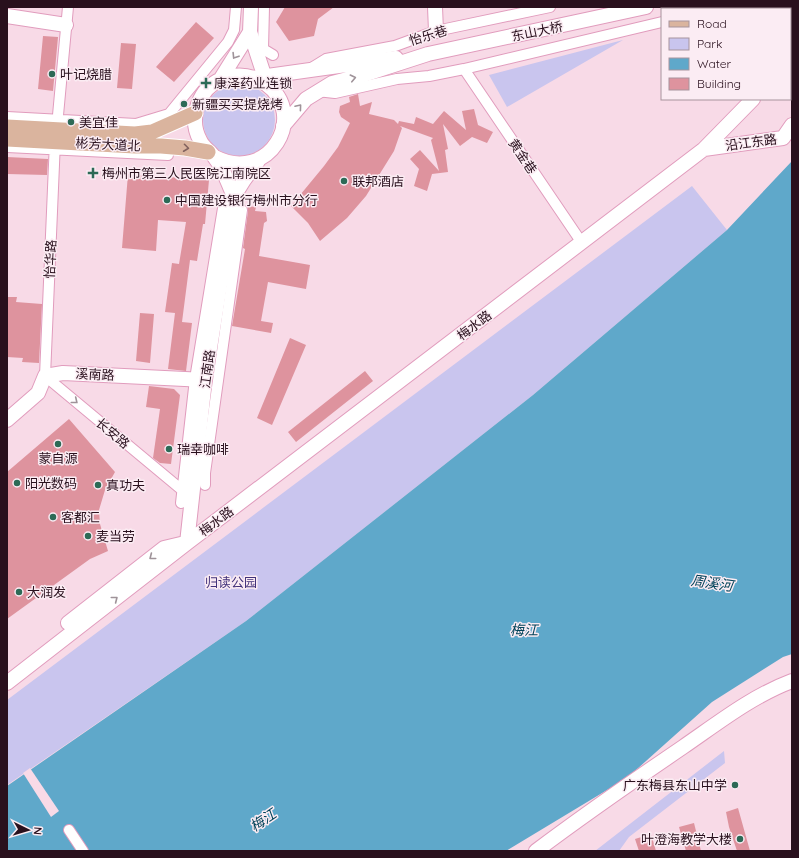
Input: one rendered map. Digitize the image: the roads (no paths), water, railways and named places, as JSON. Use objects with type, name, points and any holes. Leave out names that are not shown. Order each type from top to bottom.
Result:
[{"type":"main road","points":[[212,154],[223,161],[240,164],[258,160],[265,156],[275,146],[281,135],[283,126],[282,108],[279,100],[262,80],[250,32],[251,7]]},
{"type":"main road","points":[[435,7],[436,31]]},
{"type":"main road","name":"东山大桥","points":[[428,54],[646,7]]},
{"type":"main road","points":[[7,16],[66,26]]},
{"type":"main road","points":[[220,80],[250,32]]},
{"type":"main road","points":[[229,199],[212,154],[199,138],[196,126],[196,113],[201,97],[212,84],[220,80],[236,76],[262,80],[309,69],[428,54]]},
{"type":"main road","points":[[283,126],[306,99],[332,83],[363,75],[428,54]]},
{"type":"main road","name":"梅水路","points":[[7,683],[187,543],[704,149],[752,100]]},
{"type":"main road","name":"彬芳大道北","points":[[7,139],[56,135],[136,134],[152,132],[196,113]]},
{"type":"main road","name":"沿江东路","points":[[704,149],[783,138],[792,125]]},
{"type":"main road","name":"彬芳大道北","points":[[7,127],[135,146],[185,148],[212,154]]},
{"type":"main road","name":"江南路","points":[[187,543],[200,379],[229,199],[258,160]]},
{"type":"main road","name":"溪南路","points":[[45,376],[63,373],[200,379]]},
{"type":"main road","points":[[7,420],[38,393],[45,376]]},
{"type":"main road","name":"梅水路","points":[[7,671],[164,548],[187,543]]},
{"type":"main road","points":[[536,851],[590,810],[741,706],[781,685],[792,681]]},
{"type":"street","name":"怡华路","points":[[45,376],[56,135],[68,7]]},
{"type":"street","points":[[7,147],[56,135],[136,124],[169,114],[228,42],[234,30],[236,7]]},
{"type":"street","points":[[264,7],[263,49],[272,55]]},
{"type":"street","name":"怡乐巷","points":[[309,69],[326,59],[395,46],[436,31],[550,7]]},
{"type":"street","points":[[317,91],[335,93],[397,80],[429,76],[661,22]]},
{"type":"street","name":"黄金巷","points":[[464,69],[582,243]]},
{"type":"street","points":[[7,117],[56,135],[168,155]]},
{"type":"street","points":[[205,485],[205,473],[242,210]]},
{"type":"street","name":"长安路","points":[[45,376],[182,490]]},
{"type":"street","points":[[181,502],[200,379]]},
{"type":"street","points":[[69,830],[83,851]]},
{"type":"water","name":"梅江","points":[[792,161],[792,654],[783,657],[712,702],[627,778],[506,851],[7,851],[7,786],[246,621],[533,395],[727,230]]},
{"type":"place","name":"叶记烧腊","points":[[52,74]]},
{"type":"place","name":"康泽药业连锁","points":[[206,83]]},
{"type":"place","name":"新疆买买提烧烤","points":[[184,104]]},
{"type":"place","name":"美宜佳","points":[[71,122]]},
{"type":"place","name":"梅州市第三人民医院江南院区","points":[[93,173]]},
{"type":"place","name":"联邦酒店","points":[[344,181]]},
{"type":"place","name":"中国建设银行梅州市分行","points":[[167,200]]},
{"type":"place","name":"蒙自源","points":[[58,444]]},
{"type":"place","name":"瑞幸咖啡","points":[[169,449]]},
{"type":"place","name":"阳光数码","points":[[17,483]]},
{"type":"place","name":"真功夫","points":[[98,485]]},
{"type":"place","name":"客都汇","points":[[53,517]]},
{"type":"place","name":"麦当劳","points":[[88,536]]},
{"type":"place","name":"大润发","points":[[19,592]]},
{"type":"place","name":"广东梅县东山中学","points":[[735,785]]},
{"type":"place","name":"叶澄海教学大楼","points":[[740,839]]},
{"type":"park label","name":"归读公园","points":[[231,582]]},
{"type":"water label","name":"周溪河","points":[[712,583]]}]
